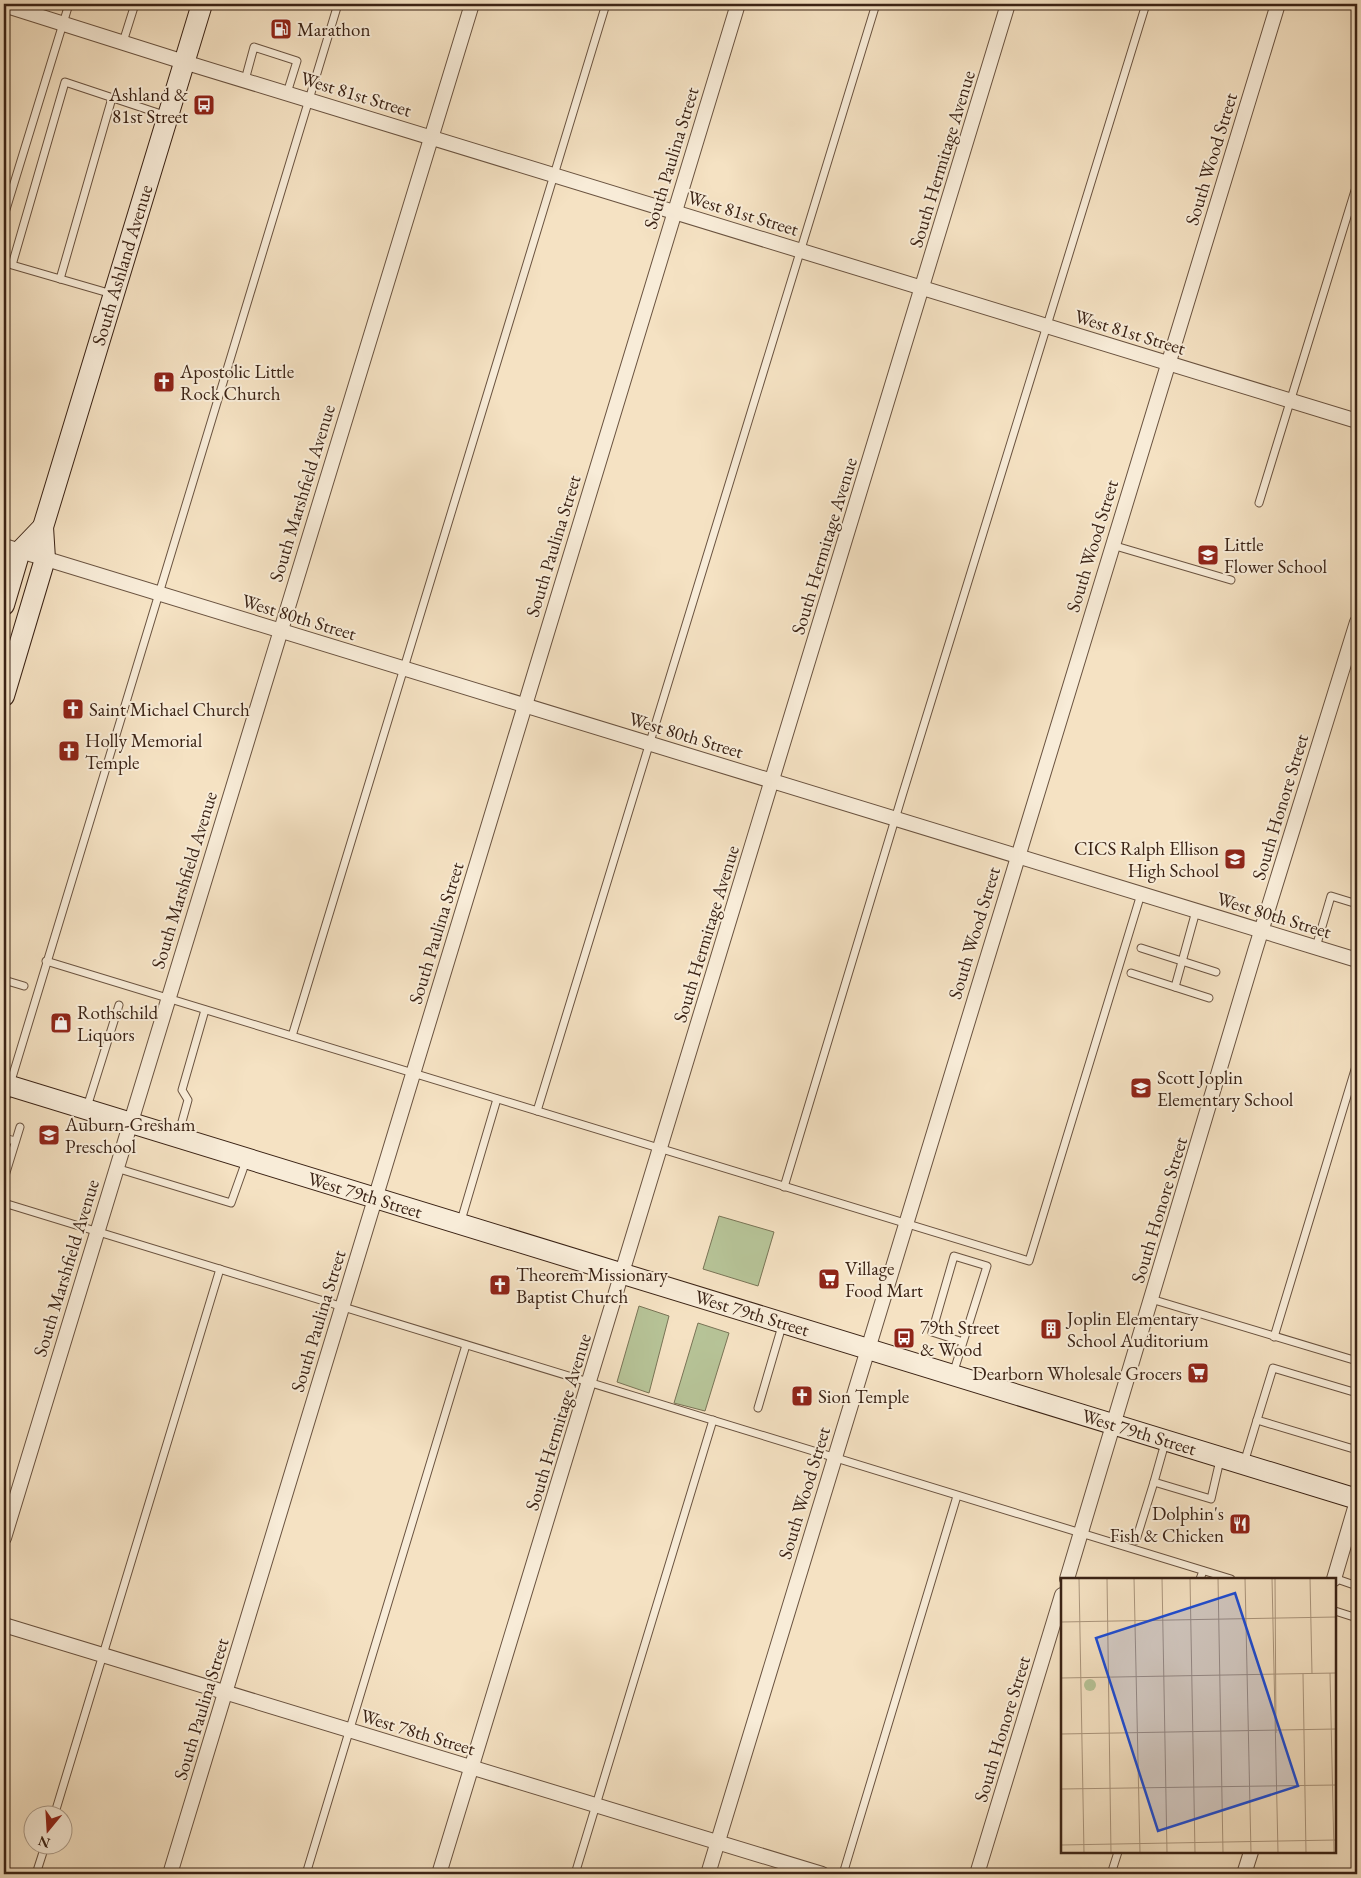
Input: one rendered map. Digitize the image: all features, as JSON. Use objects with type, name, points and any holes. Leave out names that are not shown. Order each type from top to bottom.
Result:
[{"type":"main road","name":"South Ashland Avenue","points":[[4,696],[46,559],[43,527],[200,4]]},
{"type":"main road","name":"South Ashland Avenue","points":[[4,605],[12,549],[43,527]]},
{"type":"main road","name":"West 79th Street","points":[[6,1091],[86,1109],[1357,1500]]},
{"type":"street","name":"South Marshfield Avenue","points":[[4,1538],[472,4]]},
{"type":"street","name":"South Paulina Street","points":[[170,1874],[738,4]]},
{"type":"street","name":"South Hermitage Avenue","points":[[439,1874],[1008,4]]},
{"type":"street","name":"South Wood Street","points":[[708,1874],[1278,4]]},
{"type":"street","name":"West 81st Street","points":[[4,5],[184,62],[1357,421]]},
{"type":"street","name":"West 80th Street","points":[[12,549],[1357,960]]},
{"type":"street","name":"South Honore Street","points":[[1067,1578],[1357,622]]},
{"type":"street","points":[[1334,1578],[1357,1500]]},
{"type":"street","name":"South Honore Street","points":[[977,1874],[1061,1598]]},
{"type":"street","name":"West 78th Street","points":[[4,1625],[822,1874]]},
{"type":"street","points":[[1244,1874],[1251,1853]]},
{"type":"lane","points":[[4,216],[68,4]]},
{"type":"lane","points":[[123,42],[135,4]]},
{"type":"lane","points":[[6,1091],[338,4]]},
{"type":"lane","points":[[292,1036],[606,4]]},
{"type":"lane","points":[[537,1111],[876,4]]},
{"type":"lane","points":[[784,1187],[895,819],[1146,4]]},
{"type":"lane","points":[[245,80],[254,48],[297,61],[287,93]]},
{"type":"lane","points":[[113,294],[12,264],[65,82],[167,116]]},
{"type":"lane","points":[[60,279],[112,98]]},
{"type":"lane","points":[[1259,503],[1357,184]]},
{"type":"lane","points":[[1112,545],[1231,580]]},
{"type":"lane","points":[[46,961],[1029,1261],[1141,894]]},
{"type":"lane","points":[[1316,947],[1331,896],[1357,904]]},
{"type":"lane","points":[[1175,987],[1196,911]]},
{"type":"lane","points":[[1141,948],[1216,972]]},
{"type":"lane","points":[[1131,973],[1209,998]]},
{"type":"lane","points":[[4,980],[24,986]]},
{"type":"lane","points":[[86,1109],[119,1005]]},
{"type":"lane","points":[[177,1137],[188,1100],[182,1090],[205,1010]]},
{"type":"lane","points":[[1274,1337],[1357,1062]]},
{"type":"lane","points":[[460,1224],[497,1099]]},
{"type":"lane","points":[[4,1179],[20,1127]]},
{"type":"lane","points":[[4,1138],[16,1141]]},
{"type":"lane","points":[[116,1168],[230,1203],[246,1158]]},
{"type":"lane","points":[[4,1203],[1228,1578]]},
{"type":"lane","points":[[953,1375],[987,1266],[954,1256],[932,1332],[963,1342]]},
{"type":"lane","points":[[57,1806],[220,1269]]},
{"type":"lane","points":[[1152,1300],[1357,1361]]},
{"type":"lane","points":[[758,1408],[783,1323]]},
{"type":"lane","points":[[306,1874],[466,1345]]},
{"type":"lane","points":[[1244,1464],[1273,1368],[1357,1393]]},
{"type":"lane","points":[[575,1874],[713,1420]]},
{"type":"lane","points":[[1257,1420],[1357,1450]]},
{"type":"lane","points":[[1136,1540],[1166,1440]]},
{"type":"lane","points":[[1154,1482],[1211,1500],[1221,1457]]},
{"type":"lane","points":[[843,1874],[957,1496]]},
{"type":"lane","points":[[1200,1578],[1203,1571]]},
{"type":"lane","points":[[1336,1580],[1357,1586]]},
{"type":"lane","points":[[1336,1611],[1357,1618]]},
{"type":"lane","points":[[1111,1874],[1118,1853]]},
{"type":"lane","points":[[36,1874],[42,1856]]},
{"type":"green space","points":[[719,1216],[774,1232],[758,1286],[703,1269]]},
{"type":"green space","points":[[639,1306],[669,1316],[649,1393],[617,1382]]},
{"type":"green space","points":[[698,1323],[729,1333],[705,1411],[674,1403]]},
{"type":"place","name":"Marathon","points":[[281,29]]},
{"type":"place","name":"Ashland & 81st Street","points":[[204,105]]},
{"type":"place","name":"Apostolic Little Rock Church","points":[[164,382]]},
{"type":"place","name":"Little Flower School","points":[[1208,555]]},
{"type":"place","name":"Saint Michael Church","points":[[73,709]]},
{"type":"place","name":"Holly Memorial Temple","points":[[69,751]]},
{"type":"place","name":"CICS Ralph Ellison High School","points":[[1235,859]]},
{"type":"place","name":"Rothschild Liquors","points":[[61,1023]]},
{"type":"place","name":"Scott Joplin Elementary School","points":[[1141,1088]]},
{"type":"place","name":"Auburn-Gresham Preschool","points":[[49,1135]]},
{"type":"place","name":"Village Food Mart","points":[[829,1279]]},
{"type":"place","name":"Theorem Missionary Baptist Church","points":[[500,1285]]},
{"type":"place","name":"Joplin Elementary School Auditorium","points":[[1051,1329]]},
{"type":"place","name":"79th Street & Wood","points":[[904,1338]]},
{"type":"place","name":"Dearborn Wholesale Grocers","points":[[1198,1373]]},
{"type":"place","name":"Sion Temple","points":[[802,1396]]},
{"type":"place","name":"Dolphin's Fish & Chicken","points":[[1240,1524]]}]
